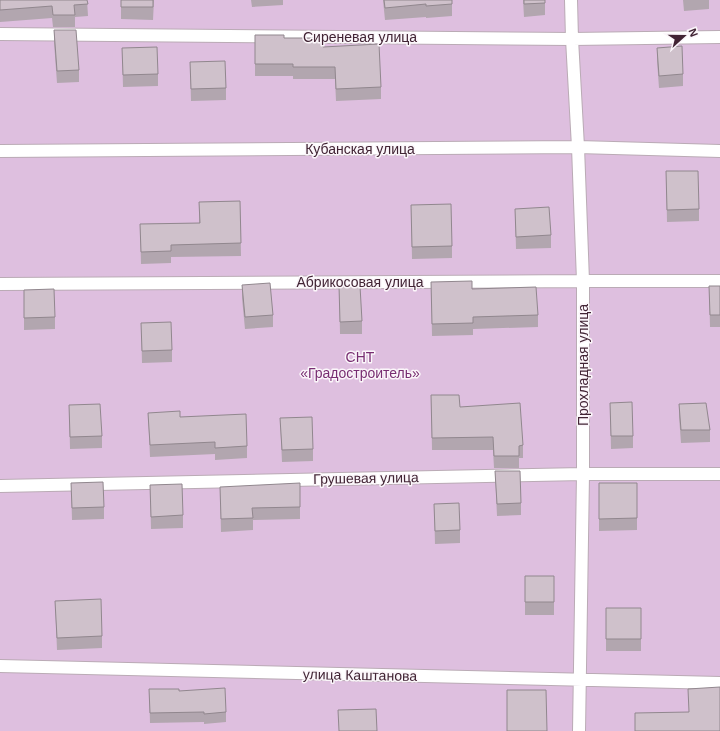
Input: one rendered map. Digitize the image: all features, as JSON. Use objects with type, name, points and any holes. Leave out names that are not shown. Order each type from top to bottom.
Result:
[{"type":"street","name":"Прохладная улица","points":[[571,0],[583,281],[583,474],[578,731]]},
{"type":"street","name":"Сиреневая улица","points":[[0,34],[572,39],[720,37]]},
{"type":"street","name":"Кубанская улица","points":[[0,151],[578,147],[720,151]]},
{"type":"street","name":"Абрикосовая улица","points":[[0,284],[583,281],[720,282]]},
{"type":"street","name":"Грушевая улица","points":[[0,486],[583,474],[720,474]]},
{"type":"street","name":"улица Каштанова","points":[[0,666],[720,683]]},
{"type":"green space","name":"СНТ «Градостроитель»","points":[[0,0],[720,0],[720,731],[0,731]]},
{"type":"building","points":[[0,0],[87,0],[88,4],[74,5],[75,15],[53,15],[52,6],[0,10]]},
{"type":"building","points":[[121,0],[153,0],[153,7],[121,7]]},
{"type":"building","points":[[384,0],[452,0],[452,4],[426,6],[426,4],[385,8]]},
{"type":"building","points":[[524,0],[545,0],[545,3],[524,4]]},
{"type":"building","points":[[54,30],[76,30],[79,70],[57,71]]},
{"type":"building","points":[[255,35],[284,35],[284,38],[323,38],[323,47],[379,44],[381,87],[336,89],[335,67],[293,67],[293,64],[255,64]]},
{"type":"building","points":[[682,46],[683,74],[659,76],[657,48]]},
{"type":"building","points":[[157,47],[158,74],[123,75],[122,48]]},
{"type":"building","points":[[225,61],[226,88],[191,89],[190,62]]},
{"type":"building","points":[[666,171],[698,171],[699,209],[667,210]]},
{"type":"building","points":[[240,201],[241,243],[171,245],[171,251],[141,252],[140,224],[200,223],[199,202]]},
{"type":"building","points":[[451,204],[452,246],[412,247],[411,205]]},
{"type":"building","points":[[549,207],[551,235],[516,237],[515,209]]},
{"type":"building","points":[[472,281],[472,289],[536,287],[538,315],[473,317],[473,323],[432,324],[431,282]]},
{"type":"building","points":[[270,283],[273,315],[245,317],[242,285]]},
{"type":"building","points":[[339,286],[360,286],[362,321],[340,322]]},
{"type":"building","points":[[709,286],[720,286],[720,315],[710,315]]},
{"type":"building","points":[[54,289],[55,317],[24,318],[24,290]]},
{"type":"building","points":[[171,322],[172,350],[142,351],[141,323]]},
{"type":"building","points":[[431,395],[459,395],[460,407],[520,403],[523,445],[519,446],[519,456],[494,456],[493,437],[432,438]]},
{"type":"building","points":[[632,402],[633,436],[611,436],[610,403]]},
{"type":"building","points":[[706,403],[710,430],[681,430],[679,404]]},
{"type":"building","points":[[100,404],[102,436],[70,437],[69,405]]},
{"type":"building","points":[[180,411],[180,417],[246,414],[247,446],[215,448],[215,442],[150,445],[148,413]]},
{"type":"building","points":[[312,417],[313,449],[282,450],[280,418]]},
{"type":"building","points":[[495,471],[520,471],[521,503],[497,504]]},
{"type":"building","points":[[103,482],[104,507],[72,508],[71,483]]},
{"type":"building","points":[[300,483],[300,507],[252,508],[253,518],[221,519],[220,487]]},
{"type":"building","points":[[599,483],[637,483],[637,518],[599,519]]},
{"type":"building","points":[[182,484],[183,515],[151,517],[150,485]]},
{"type":"building","points":[[459,503],[460,530],[435,531],[434,504]]},
{"type":"building","points":[[525,576],[554,576],[554,602],[525,602]]},
{"type":"building","points":[[101,599],[102,636],[57,638],[55,601]]},
{"type":"building","points":[[606,608],[641,608],[641,639],[606,639]]},
{"type":"building","points":[[720,687],[720,731],[635,731],[635,713],[689,712],[688,689]]},
{"type":"building","points":[[225,688],[226,712],[204,714],[204,712],[150,713],[149,689],[179,689],[179,691]]},
{"type":"building","points":[[507,690],[546,690],[547,731],[507,731]]},
{"type":"building","points":[[376,709],[377,731],[339,731],[338,710]]}]
